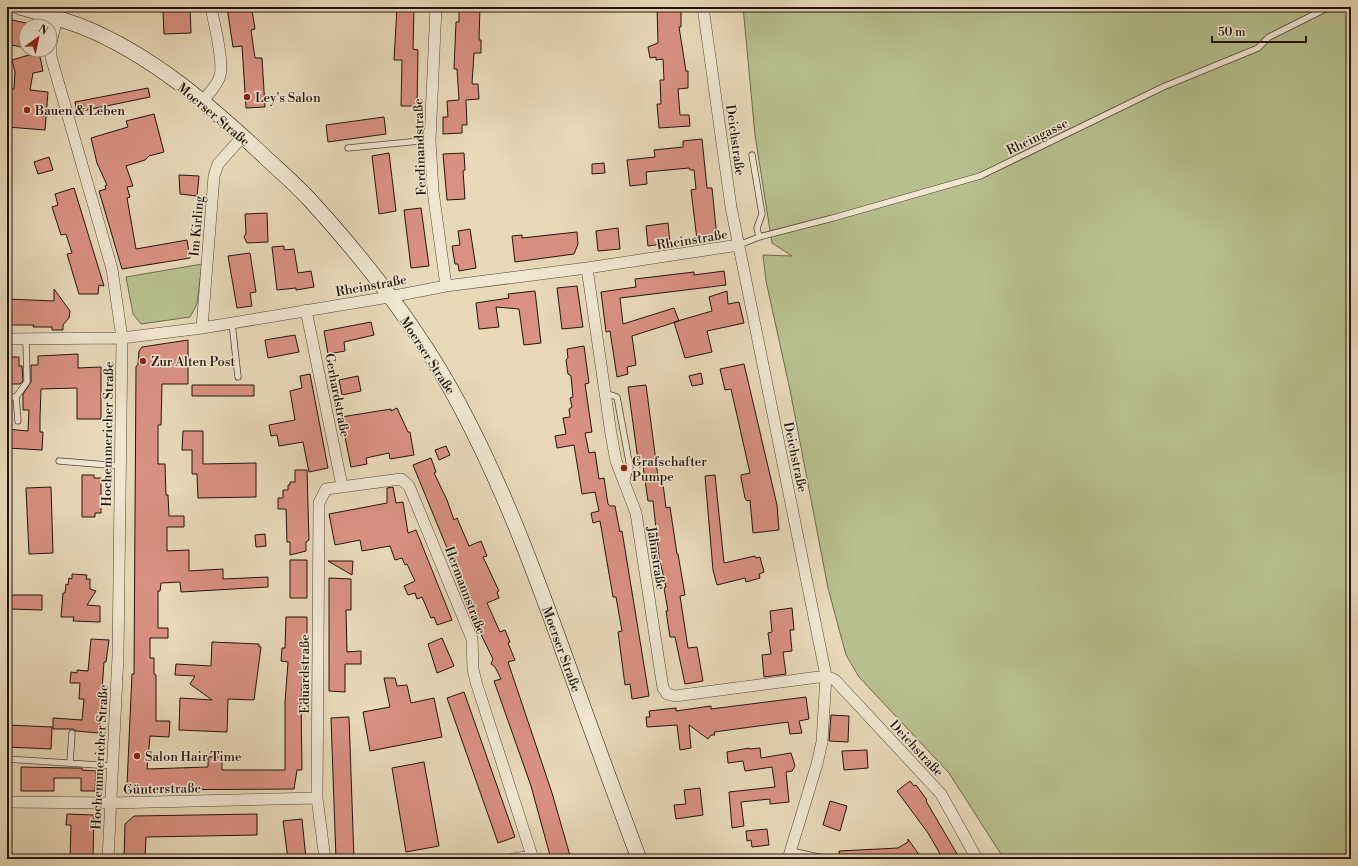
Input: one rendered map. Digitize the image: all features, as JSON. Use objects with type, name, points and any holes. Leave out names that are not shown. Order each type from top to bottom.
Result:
[{"type":"main road","name":"Moerser Straße","points":[[20,7],[56,18]]},
{"type":"main road","name":"Moerser Straße","points":[[58,19],[84,28],[134,53],[161,70],[243,136],[308,198],[371,272],[431,357],[458,402],[509,507],[639,859]]},
{"type":"street","points":[[202,102],[215,86],[220,76],[221,65],[211,7]]},
{"type":"street","name":"Ferdinandstraße","points":[[436,7],[430,140],[433,190],[446,286]]},
{"type":"street","name":"Deichstraße","points":[[703,7],[738,245],[826,676],[835,680],[941,794],[977,859]]},
{"type":"street","name":"Hochemmericher Straße","points":[[51,58],[112,269],[122,338],[118,656],[108,859]]},
{"type":"street","name":"Im Kirling","points":[[202,328],[214,176],[218,164],[243,136]]},
{"type":"street","name":"Rheinstraße","points":[[7,339],[122,338],[202,328],[446,286],[587,268],[738,245]]},
{"type":"street","name":"Jahnstraße","points":[[587,268],[616,460],[636,513],[663,688],[666,694],[675,696],[826,676]]},
{"type":"street","name":"Gerhardstraße","points":[[306,310],[342,486]]},
{"type":"street","name":"Hermannstraße","points":[[326,490],[342,486],[401,479],[409,486],[472,639],[473,669],[476,682],[533,857]]},
{"type":"street","name":"Eduardstraße","points":[[324,859],[317,798],[319,503],[326,490]]},
{"type":"street","points":[[789,855],[817,764],[822,742],[826,676]]},
{"type":"street","name":"Günterstraße","points":[[7,802],[111,803],[317,798]]},
{"type":"street","points":[[513,859],[533,857]]},
{"type":"lane","name":"Rheingasse","points":[[738,245],[759,237],[833,218],[980,176],[1163,87],[1258,48],[1269,37],[1329,7]]},
{"type":"lane","points":[[348,148],[430,140]]},
{"type":"lane","points":[[752,155],[762,214],[757,228],[759,237]]},
{"type":"lane","points":[[232,322],[238,377]]},
{"type":"lane","points":[[18,421],[16,397],[27,382],[26,339]]},
{"type":"lane","points":[[7,397],[16,397]]},
{"type":"lane","points":[[59,461],[120,466]]},
{"type":"lane","points":[[70,763],[72,733]]},
{"type":"lane","points":[[7,759],[112,766]]},
{"type":"lane","points":[[789,855],[828,859]]},
{"type":"green space","points":[[743,7],[1351,7],[1351,859],[1004,859],[949,773],[859,677],[846,655],[828,588],[790,390],[766,281],[763,255],[792,256],[772,243],[755,135]]},
{"type":"green space","points":[[202,264],[197,304],[190,317],[141,324],[133,314],[126,277]]},
{"type":"building","points":[[165,7],[190,7],[191,33],[164,34],[163,11],[165,11]]},
{"type":"building","points":[[227,7],[248,7],[249,10],[252,10],[255,29],[251,30],[255,58],[262,58],[265,107],[246,108],[242,46],[233,47]]},
{"type":"building","points":[[397,7],[414,7],[413,49],[418,50],[417,106],[401,106],[402,60],[394,60]]},
{"type":"building","points":[[459,7],[480,7],[479,40],[481,40],[481,53],[474,53],[472,84],[478,84],[479,99],[466,100],[467,125],[462,125],[462,133],[443,134],[443,117],[448,117],[447,101],[459,100],[457,69],[454,69],[456,22],[459,22]]},
{"type":"building","points":[[657,7],[678,7],[678,11],[681,11],[681,27],[679,27],[686,71],[688,71],[688,88],[678,89],[680,115],[689,115],[690,126],[659,128],[657,104],[661,104],[660,80],[664,80],[663,59],[656,60],[656,57],[650,58],[648,47],[658,43]]},
{"type":"building","points":[[7,19],[18,21],[18,46],[7,44]]},
{"type":"building","name":"Bauen & Leben","points":[[19,58],[40,58],[43,71],[33,73],[30,90],[48,92],[45,130],[7,127],[7,89],[14,89],[15,72],[12,60]]},
{"type":"building","points":[[148,88],[150,97],[77,112],[75,102]]},
{"type":"building","points":[[154,114],[164,152],[149,156],[145,160],[126,166],[133,186],[127,187],[130,197],[127,198],[136,249],[187,240],[190,258],[122,269],[99,191],[106,189],[105,186],[107,185],[97,163],[91,138],[128,127],[126,121]]},
{"type":"building","points":[[384,117],[386,134],[328,142],[326,125]]},
{"type":"building","points":[[702,139],[707,188],[712,188],[717,238],[697,240],[691,190],[696,189],[694,170],[690,170],[689,168],[646,172],[647,184],[630,186],[627,160],[655,157],[654,150],[683,147],[683,141]]},
{"type":"building","points":[[389,153],[396,211],[379,214],[372,156]]},
{"type":"building","points":[[464,153],[465,170],[463,171],[465,199],[447,200],[443,154]]},
{"type":"building","points":[[49,157],[53,170],[38,174],[34,162]]},
{"type":"building","points":[[604,163],[605,173],[592,174],[592,164]]},
{"type":"building","points":[[179,175],[199,176],[197,196],[180,194]]},
{"type":"building","points":[[74,188],[104,286],[99,285],[98,294],[79,294],[67,254],[72,253],[66,234],[61,235],[52,207],[58,205],[55,194]]},
{"type":"building","points":[[421,208],[429,266],[411,268],[404,210]]},
{"type":"building","points":[[267,213],[268,242],[247,243],[244,237],[246,233],[245,214]]},
{"type":"building","points":[[668,223],[670,243],[648,246],[646,226]]},
{"type":"building","points":[[618,228],[620,249],[598,251],[596,231]]},
{"type":"building","points":[[470,229],[476,268],[459,271],[458,264],[455,264],[452,246],[460,245],[458,231]]},
{"type":"building","points":[[577,232],[578,244],[574,254],[515,262],[512,236],[522,235],[522,238]]},
{"type":"building","points":[[284,246],[284,250],[294,249],[298,273],[311,271],[314,287],[296,290],[296,288],[277,290],[272,247]]},
{"type":"building","points":[[250,253],[256,292],[250,293],[252,306],[237,308],[228,256]]},
{"type":"building","points":[[724,271],[726,285],[620,298],[623,324],[674,308],[679,321],[632,336],[636,365],[627,367],[628,374],[617,377],[610,331],[606,332],[601,292],[636,287],[635,279],[694,272],[694,275]]},
{"type":"building","points":[[577,286],[583,327],[562,329],[557,288]]},
{"type":"building","points":[[54,289],[70,311],[69,318],[63,325],[63,330],[52,330],[52,327],[33,327],[34,325],[7,325],[7,299],[54,301]]},
{"type":"building","points":[[535,291],[541,343],[524,345],[519,309],[496,307],[499,327],[479,329],[476,303],[509,298],[508,294]]},
{"type":"building","points":[[727,291],[728,304],[739,302],[744,323],[707,331],[712,352],[685,358],[674,322],[712,311],[709,297]]},
{"type":"building","points":[[371,322],[374,335],[344,342],[345,351],[328,354],[324,331]]},
{"type":"building","points":[[295,335],[299,352],[268,358],[265,340]]},
{"type":"building","points":[[188,340],[188,384],[162,384],[161,425],[158,425],[158,464],[165,464],[166,495],[168,495],[169,516],[184,516],[184,527],[167,527],[167,551],[189,550],[189,571],[223,569],[223,579],[268,577],[268,587],[181,592],[180,582],[161,583],[160,591],[158,591],[158,628],[168,628],[168,638],[150,638],[150,658],[154,658],[154,674],[156,675],[156,721],[170,721],[169,737],[150,736],[147,769],[208,767],[208,757],[222,756],[222,770],[285,770],[285,702],[288,662],[281,661],[282,648],[285,648],[286,617],[307,617],[307,649],[304,649],[301,702],[302,770],[297,770],[294,789],[132,790],[127,785],[132,674],[134,674],[136,367],[138,364],[139,351],[142,347]]},
{"type":"building","points":[[584,346],[589,383],[585,384],[592,432],[585,433],[589,453],[595,452],[599,479],[604,478],[608,504],[610,506],[615,506],[620,532],[622,531],[649,696],[632,699],[630,684],[625,685],[618,632],[622,631],[616,597],[613,597],[600,521],[593,523],[591,513],[599,511],[595,492],[582,494],[574,445],[557,448],[555,436],[566,434],[563,418],[570,417],[569,409],[572,407],[570,398],[573,397],[571,376],[568,374],[566,360],[568,358],[567,349]]},
{"type":"building","points":[[78,354],[78,368],[101,367],[101,419],[77,419],[77,388],[41,389],[40,432],[43,432],[42,450],[7,448],[7,429],[28,431],[29,410],[23,410],[23,394],[31,382],[31,365],[38,365],[38,356]]},
{"type":"building","points":[[7,357],[19,357],[19,366],[22,366],[23,381],[20,384],[7,384]]},
{"type":"building","points":[[744,364],[777,505],[779,530],[753,533],[750,500],[747,501],[745,498],[741,475],[750,473],[731,389],[725,390],[720,369]]},
{"type":"building","points":[[701,373],[703,384],[692,386],[689,376]]},
{"type":"building","points":[[310,374],[328,468],[309,472],[303,442],[279,446],[277,435],[271,436],[269,425],[295,420],[290,391],[302,388],[300,376]]},
{"type":"building","points":[[358,376],[361,391],[342,395],[339,380]]},
{"type":"building","points":[[192,385],[254,385],[254,396],[192,396]]},
{"type":"building","points":[[646,385],[658,477],[662,476],[666,508],[670,507],[685,595],[680,596],[688,648],[697,647],[703,681],[685,684],[675,637],[670,637],[664,588],[666,587],[659,557],[653,501],[648,501],[643,466],[639,467],[628,387]]},
{"type":"building","points":[[397,408],[408,432],[410,432],[414,455],[390,459],[389,453],[366,458],[367,464],[351,467],[341,417],[391,409],[391,411]]},
{"type":"building","points":[[183,431],[203,431],[203,464],[256,463],[256,497],[198,498],[197,474],[192,474],[192,450],[182,450]]},
{"type":"building","points":[[446,446],[450,455],[439,460],[435,450]]},
{"type":"building","points":[[431,458],[436,472],[434,473],[447,500],[454,520],[457,518],[469,546],[481,541],[487,556],[483,557],[499,591],[497,592],[499,598],[487,603],[500,632],[505,630],[510,642],[508,643],[515,660],[508,662],[552,793],[571,859],[551,859],[531,786],[494,681],[501,679],[495,667],[491,664],[493,659],[470,612],[472,609],[413,465]]},
{"type":"building","points":[[295,470],[307,470],[309,540],[306,542],[306,551],[290,555],[290,542],[287,542],[286,509],[278,509],[278,498],[283,498],[283,490],[288,490],[288,485],[290,485],[290,482],[295,482]]},
{"type":"building","points":[[82,475],[94,475],[94,478],[101,478],[101,513],[95,513],[95,517],[82,517]]},
{"type":"building","points":[[715,475],[724,563],[755,556],[756,558],[760,557],[764,572],[759,574],[760,578],[746,582],[745,578],[717,585],[713,570],[705,476]]},
{"type":"building","points":[[51,487],[53,553],[29,554],[26,488]]},
{"type":"building","points":[[393,487],[396,503],[403,502],[408,533],[416,530],[452,620],[437,625],[434,617],[431,618],[422,597],[417,599],[415,593],[408,595],[404,586],[415,581],[407,564],[405,565],[402,558],[395,560],[390,546],[362,551],[360,540],[335,545],[329,514],[387,503],[387,488]]},
{"type":"building","points":[[265,534],[266,546],[256,547],[255,535]]},
{"type":"building","points":[[290,560],[307,560],[307,598],[290,598]]},
{"type":"building","points":[[328,561],[353,561],[352,575]]},
{"type":"building","points":[[72,574],[87,575],[86,579],[90,579],[90,589],[96,591],[87,605],[100,606],[100,622],[73,621],[74,617],[61,617],[63,593],[65,593],[66,584],[68,585],[69,578],[72,579]]},
{"type":"building","points":[[329,578],[351,579],[351,610],[346,610],[347,652],[361,651],[361,664],[345,664],[345,692],[329,691]]},
{"type":"building","points":[[10,595],[42,595],[42,610],[10,609]]},
{"type":"building","points":[[792,608],[794,630],[790,630],[792,651],[783,652],[786,674],[764,677],[762,655],[771,654],[768,633],[772,632],[770,611]]},
{"type":"building","points":[[442,638],[454,666],[437,673],[428,644]]},
{"type":"building","points":[[91,639],[109,640],[106,662],[104,662],[99,733],[76,731],[73,729],[53,729],[53,718],[82,720],[84,699],[79,699],[80,683],[70,683],[71,672],[77,673],[77,670],[88,671]]},
{"type":"building","points":[[212,642],[259,644],[259,647],[261,647],[254,700],[228,699],[227,732],[179,730],[180,698],[212,700],[190,684],[195,676],[175,675],[176,664],[211,666]]},
{"type":"building","points":[[384,678],[395,678],[397,686],[407,685],[411,703],[434,698],[442,737],[370,751],[363,712],[390,707]]},
{"type":"building","points":[[464,692],[515,837],[498,843],[447,698]]},
{"type":"building","points":[[806,697],[809,719],[799,721],[802,733],[790,734],[788,722],[714,732],[715,735],[711,735],[708,739],[689,725],[691,748],[680,750],[677,725],[647,727],[646,717],[650,717],[649,711],[676,708],[676,711],[711,706],[711,709]]},
{"type":"building","points":[[831,715],[849,716],[848,742],[829,741]]},
{"type":"building","points":[[349,717],[354,859],[336,859],[331,718]]},
{"type":"building","points":[[7,725],[52,727],[51,749],[7,747]]},
{"type":"building","points":[[749,748],[760,748],[761,758],[791,753],[795,766],[792,771],[786,772],[789,802],[770,804],[770,799],[741,802],[744,826],[732,828],[729,792],[775,787],[772,767],[745,771],[743,761],[728,763],[727,752]]},
{"type":"building","points":[[867,750],[868,768],[844,770],[842,751]]},
{"type":"building","points":[[424,762],[439,846],[406,852],[392,768]]},
{"type":"building","points":[[21,767],[82,768],[82,770],[96,771],[95,791],[81,791],[81,778],[54,778],[54,791],[21,791]]},
{"type":"building","points":[[910,781],[914,786],[916,785],[927,800],[926,801],[960,859],[943,859],[928,833],[897,791]]},
{"type":"building","points":[[700,788],[703,815],[676,819],[674,805],[686,804],[684,790]]},
{"type":"building","points":[[830,801],[847,806],[840,831],[823,825]]},
{"type":"building","points":[[67,814],[94,815],[93,859],[70,859],[71,825],[66,825]]},
{"type":"building","points":[[257,814],[257,835],[146,837],[145,859],[124,859],[125,824],[134,816]]},
{"type":"building","points":[[302,819],[306,859],[288,859],[283,821]]},
{"type":"building","points":[[767,829],[769,845],[752,847],[751,840],[747,841],[746,831]]},
{"type":"building","points":[[908,839],[922,859],[840,859],[839,851],[898,848],[908,842]]},
{"type":"place","name":"Ley's Salon","points":[[247,97]]},
{"type":"place","name":"Bauen & Leben","points":[[27,110]]},
{"type":"place","name":"Zur Alten Post","points":[[143,361]]},
{"type":"place","name":"Grafschafter Pumpe","points":[[624,468]]},
{"type":"place","name":"Salon Hair Time","points":[[137,756]]}]
